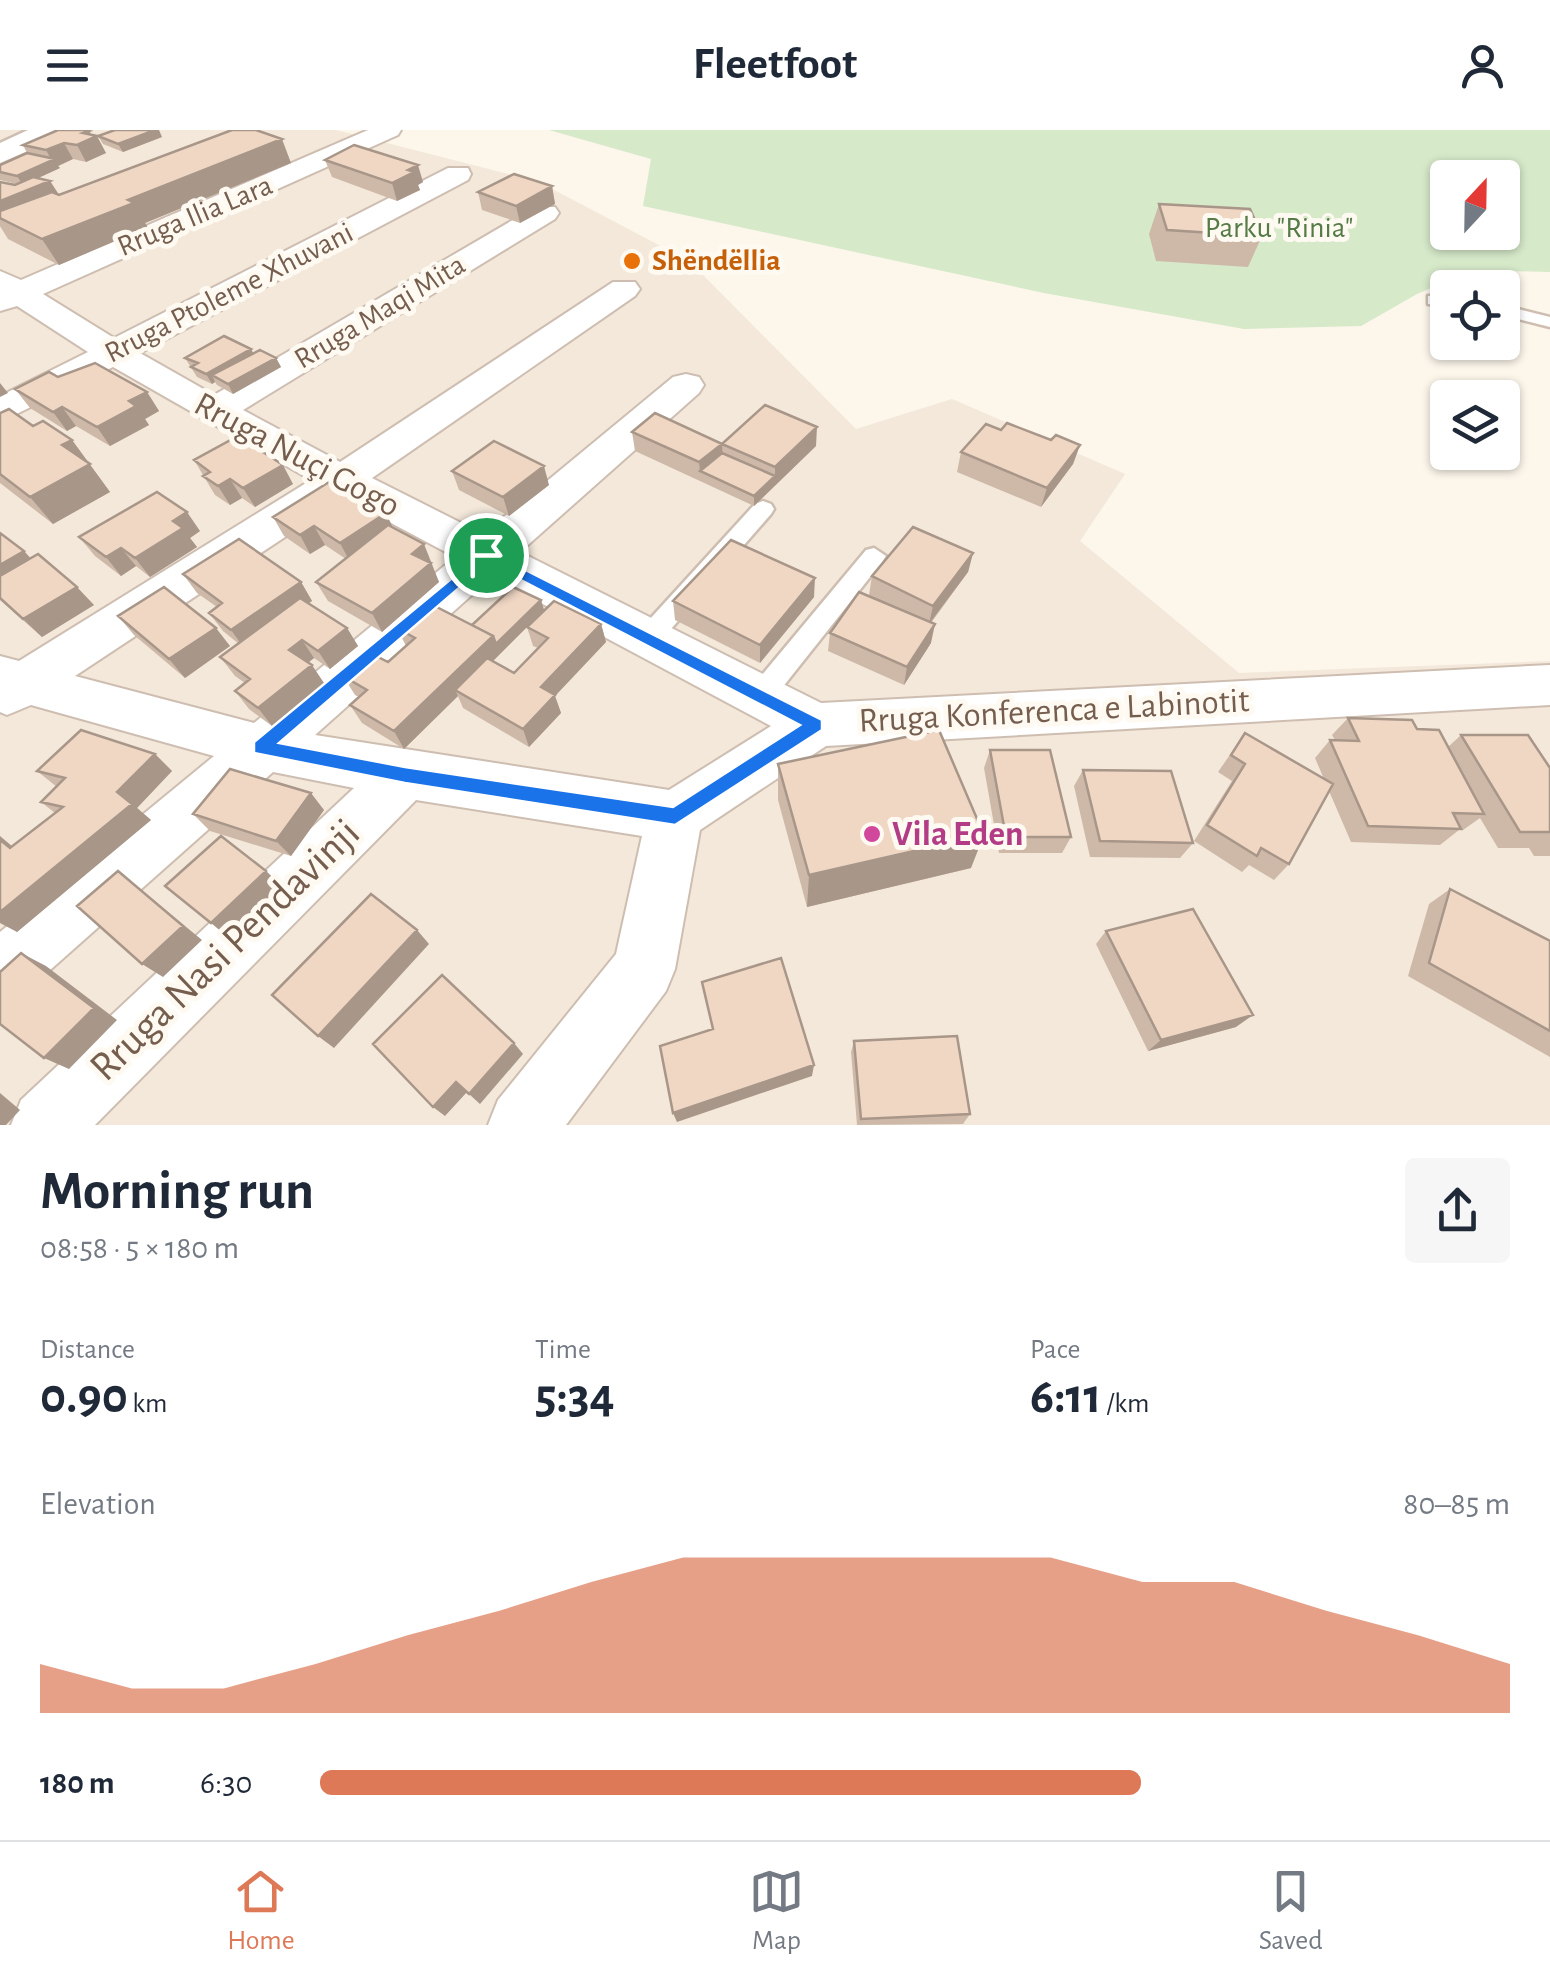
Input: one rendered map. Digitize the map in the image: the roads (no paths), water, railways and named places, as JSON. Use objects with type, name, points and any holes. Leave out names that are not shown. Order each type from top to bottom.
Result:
[{"type":"street","points":[[0,154],[52,130]]},
{"type":"street","name":"Rruga Ilia Lara","points":[[6,292],[389,130]]},
{"type":"street","name":"Rruga Ptoleme Xhuvani","points":[[0,412],[458,174]]},
{"type":"street","name":"Rruga Maqi Mita","points":[[215,411],[545,213]]},
{"type":"street","points":[[8,686],[340,481],[624,290]]},
{"type":"street","name":"Rruga Nuçi Gogo","points":[[6,292],[340,481],[816,725]]},
{"type":"street","points":[[0,972],[686,386]]},
{"type":"street","name":"Rruga Konferenca e Labinotit","points":[[675,816],[816,725],[1550,685]]},
{"type":"street","points":[[8,686],[261,747],[405,775],[675,816],[644,970],[523,1125]]},
{"type":"street","name":"Rruga Nasi Pendavinji","points":[[46,1125],[405,775]]},
{"type":"lane","points":[[1520,314],[1550,322]]},
{"type":"lane","points":[[648,638],[763,508]]},
{"type":"lane","points":[[761,695],[874,556]]},
{"type":"place","name":"Shëndëllia","points":[[632,261]]},
{"type":"place","name":"Vila Eden","points":[[872,834]]},
{"type":"park label","name":"Parku \"Rinia\"","points":[[1279,228]]}]
